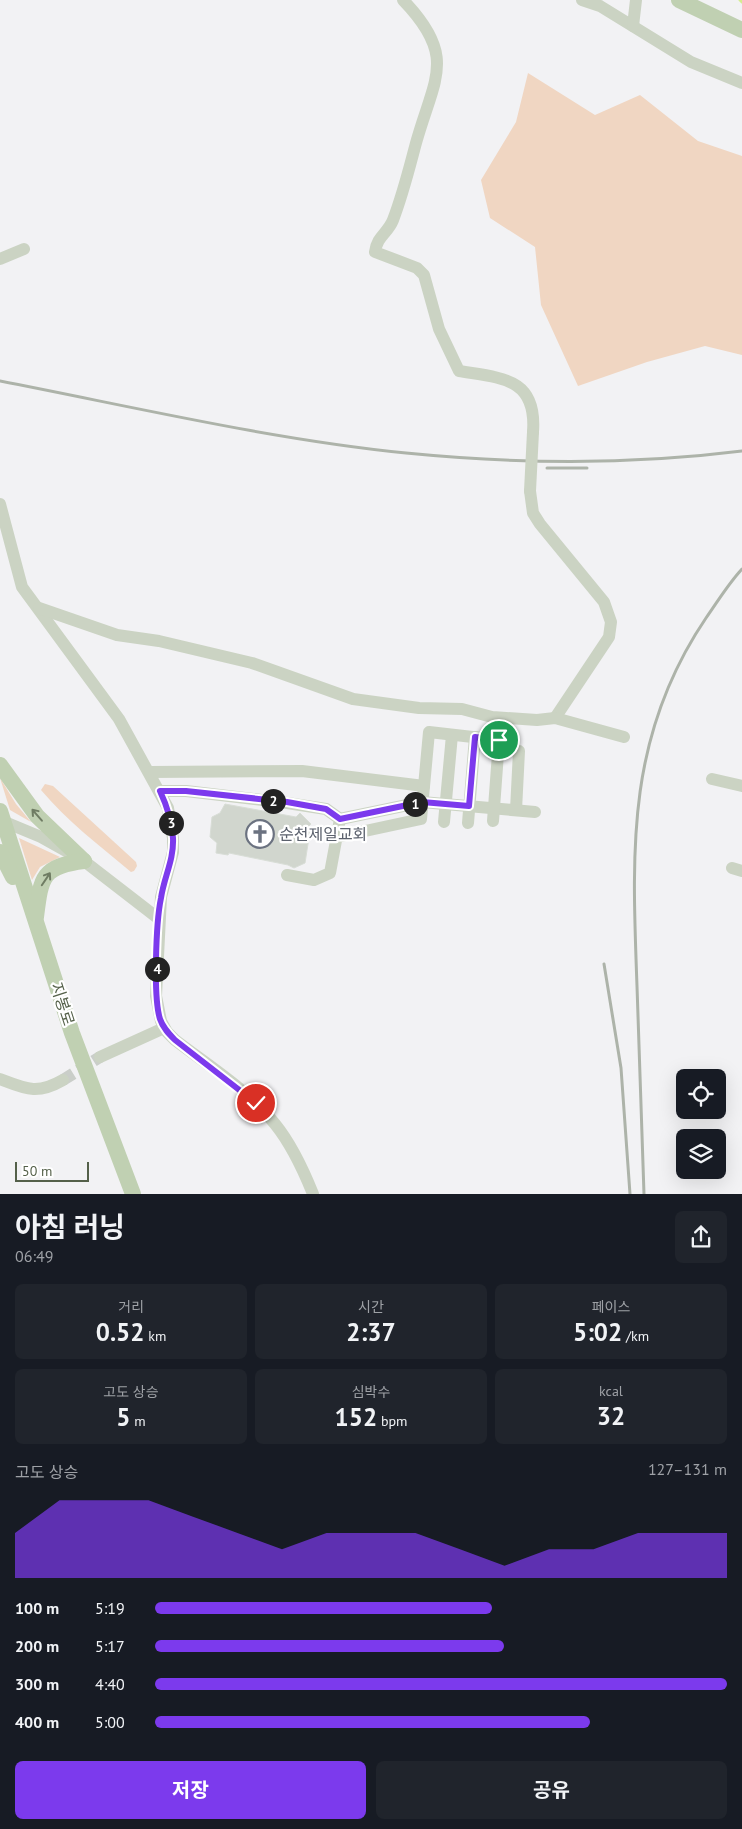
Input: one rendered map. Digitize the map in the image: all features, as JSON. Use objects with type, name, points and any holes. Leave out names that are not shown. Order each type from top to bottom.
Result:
[{"type":"main road","points":[[678,0],[742,30]]},
{"type":"main road","points":[[0,765],[37,816],[84,862]]},
{"type":"main road","name":"지봉로","points":[[1,817],[76,1042],[133,1194]]},
{"type":"main road","points":[[0,852],[36,922]]},
{"type":"main road","points":[[36,922],[42,881],[56,867],[84,862]]},
{"type":"street","points":[[403,0],[424,23],[433,39],[437,77],[416,142],[407,183],[392,223],[377,242],[375,252],[418,268],[424,275],[439,329],[459,371],[500,379],[522,390],[528,396],[533,409],[530,491],[533,513],[604,602],[611,622],[609,637],[555,718]]},
{"type":"street","points":[[582,0],[600,6],[691,62],[742,83]]},
{"type":"street","points":[[633,26],[636,0]]},
{"type":"street","points":[[0,259],[24,249]]},
{"type":"street","points":[[0,504],[22,587],[119,719],[150,772],[168,808],[173,838],[173,852],[161,897],[156,996],[164,1028],[175,1040],[256,1103],[275,1124],[297,1157],[313,1194]]},
{"type":"street","points":[[39,608],[117,635],[159,640],[252,663],[353,699],[419,708],[462,709],[492,717],[537,720],[555,718],[624,737]]},
{"type":"street","points":[[337,837],[421,819],[429,732],[499,740],[494,814]]},
{"type":"street","points":[[444,822],[452,735]]},
{"type":"street","points":[[468,823],[475,737]]},
{"type":"street","points":[[516,810],[520,750]]},
{"type":"street","points":[[150,772],[302,771],[424,786]]},
{"type":"street","points":[[712,779],[742,786]]},
{"type":"street","points":[[160,791],[186,791],[287,802],[326,809],[340,819],[422,802],[469,806],[494,814],[516,810],[535,812]]},
{"type":"street","points":[[1,817],[84,862],[159,919]]},
{"type":"street","points":[[287,875],[314,880],[330,873],[340,819]]},
{"type":"street","points":[[100,1057],[164,1028]]},
{"type":"street","points":[[0,1079],[35,1090],[50,1087],[63,1080]]},
{"type":"shaded area","points":[[528,73],[595,115],[640,95],[698,141],[742,156],[742,355],[705,346],[647,362],[578,386],[541,305],[535,247],[490,218],[481,180],[516,122]]},
{"type":"shaded area","points":[[0,778],[16,804],[31,822],[10,810]]},
{"type":"shaded area","points":[[45,784],[53,786],[136,862],[137,866],[134,871],[131,872],[62,812],[41,790]]},
{"type":"shaded area","points":[[19,838],[60,857],[40,867],[32,880]]},
{"type":"building","name":"순천제일교회","points":[[225,804],[296,817],[300,813],[311,824],[307,828],[310,831],[305,863],[294,868],[288,865],[229,853],[228,855],[216,853],[217,843],[210,837],[212,817],[220,813]]},
{"type":"tunnel","points":[[63,1080],[100,1057]]},
{"type":"railway","points":[[0,381],[151,412],[304,440],[448,457],[532,461],[616,461],[700,456],[742,451]]},
{"type":"railway","points":[[547,468],[587,468]]},
{"type":"railway","points":[[644,1194],[634,888],[640,795],[648,750],[661,706],[680,662],[706,618],[742,569]]},
{"type":"railway","points":[[604,964],[621,1068],[630,1194]]},
{"type":"place","name":"순천제일교회","points":[[260,834]]},
{"type":"route","points":[[256,1103],[175,1040],[167,1032],[161,1021],[156,996],[159,919],[161,897],[173,852],[173,838],[168,808],[160,791],[186,791],[287,802],[326,809],[340,819],[422,802],[469,806],[475,737],[499,740]]}]
